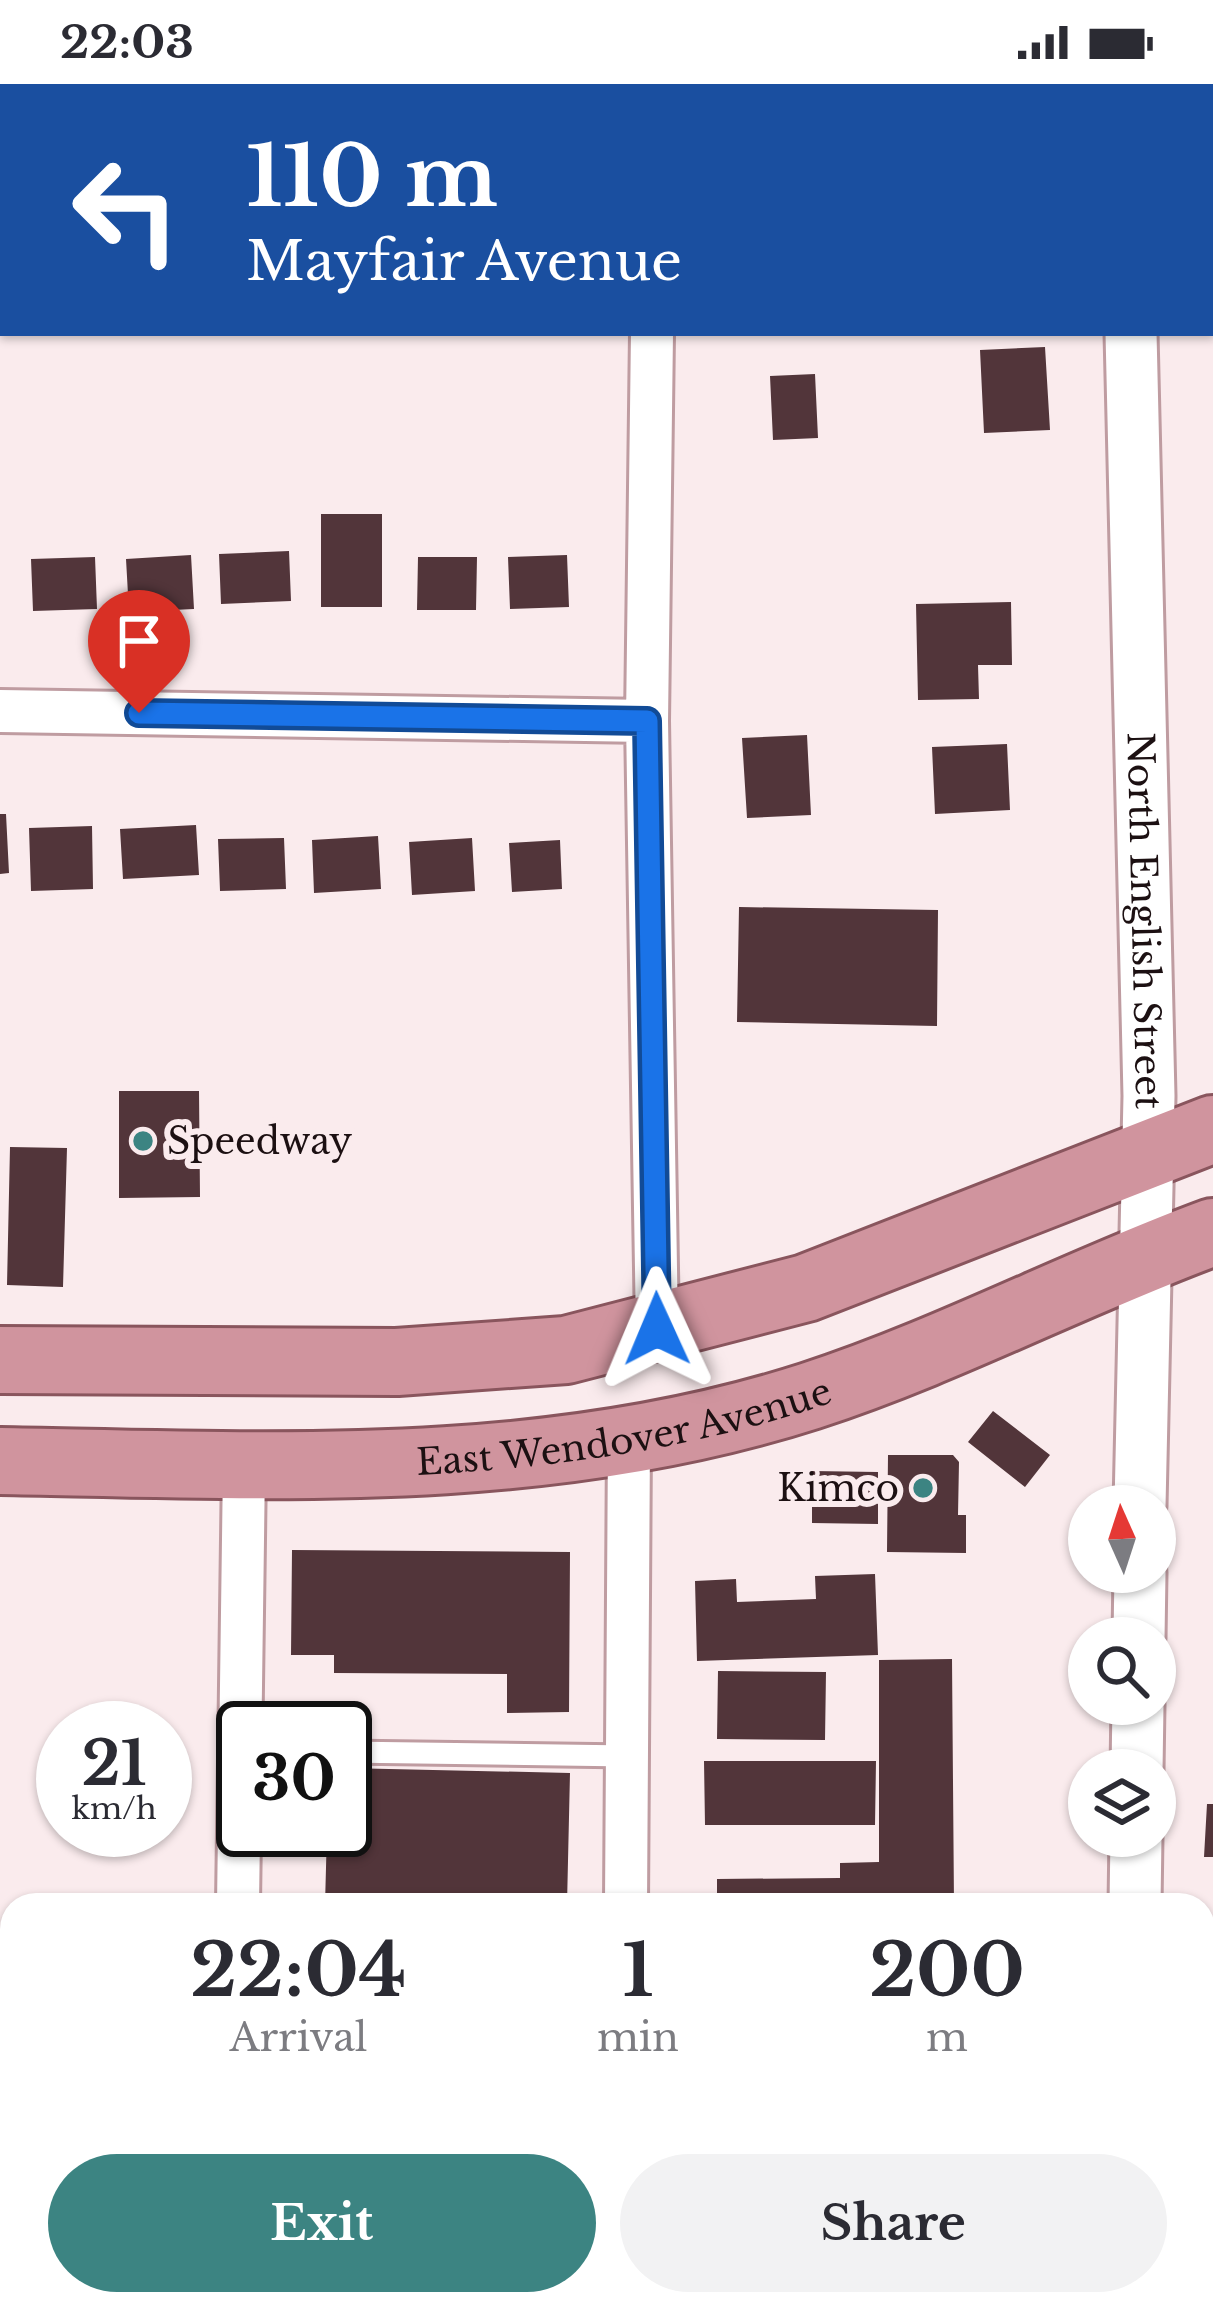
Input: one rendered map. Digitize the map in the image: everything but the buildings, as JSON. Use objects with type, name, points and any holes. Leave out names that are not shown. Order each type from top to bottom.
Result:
[{"type":"highway","points":[[0,1360],[397,1362],[566,1350],[806,1288],[1213,1129]]},
{"type":"highway","name":"East Wendover Avenue","points":[[0,1461],[244,1466],[450,1462],[629,1440],[809,1396],[916,1358],[1213,1232]]},
{"type":"street","points":[[652,336],[647,721],[657,1329]]},
{"type":"street","name":"North English Street","points":[[1132,336],[1146,1153],[1140,1485]]},
{"type":"street","points":[[0,711],[647,721]]},
{"type":"street","points":[[626,1893],[629,1440]]},
{"type":"street","points":[[242,1701],[244,1466]]},
{"type":"street","points":[[238,1893],[239,1857]]},
{"type":"street","points":[[1135,1893],[1136,1857]]},
{"type":"lane","points":[[372,1752],[628,1756]]},
{"type":"place","name":"Speedway","points":[[143,1141]]},
{"type":"place","name":"Kimco","points":[[923,1488]]},
{"type":"route","points":[[139,713],[647,721],[657,1329]]}]
